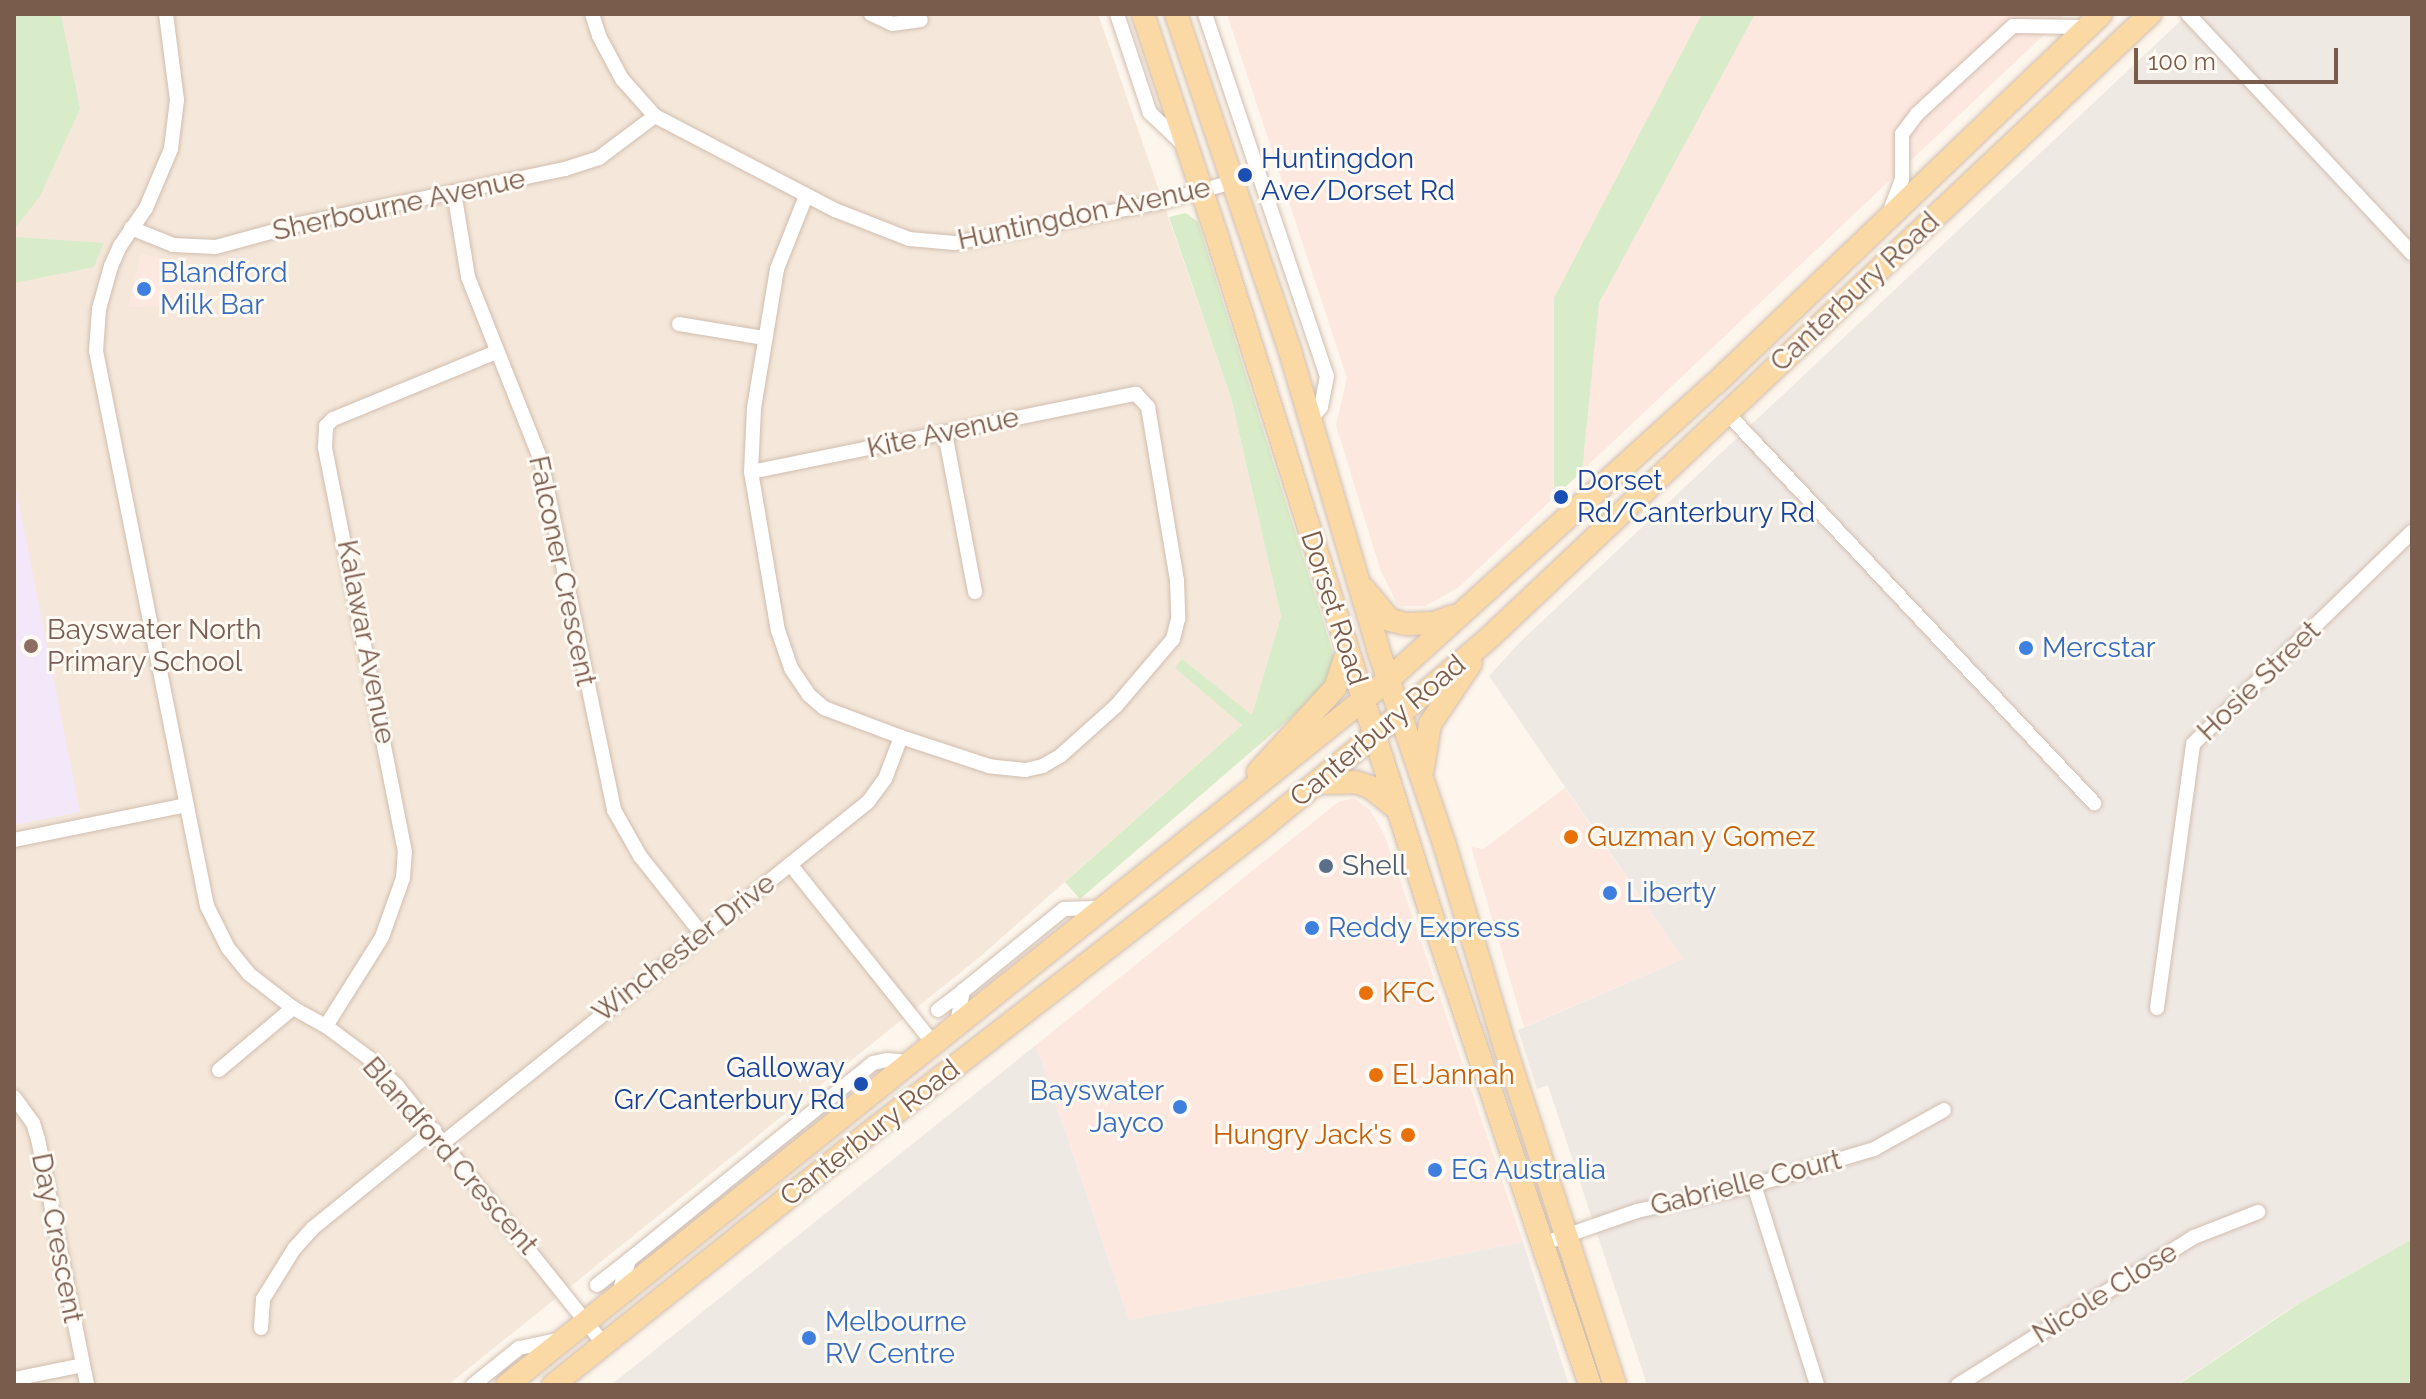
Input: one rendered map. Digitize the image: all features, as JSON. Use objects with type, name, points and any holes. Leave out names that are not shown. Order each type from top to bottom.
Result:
[{"type":"main road","name":"Dorset Road","points":[[1143,14],[1203,192],[1347,654],[1590,1385]]},
{"type":"main road","name":"Dorset Road","points":[[1176,14],[1311,419],[1388,680],[1423,777],[1615,1385]]},
{"type":"main road","name":"Canterbury Road","points":[[553,1385],[1375,736],[1490,637],[2150,14]]},
{"type":"main road","name":"Canterbury Road","points":[[507,1385],[1364,701],[1879,228],[2092,18]]},
{"type":"main road","points":[[1849,256],[1870,278]]},
{"type":"main road","points":[[1358,582],[1390,620],[1434,623],[1462,613]]},
{"type":"main road","points":[[1423,777],[1430,724],[1490,637]]},
{"type":"main road","points":[[1211,823],[1335,688],[1347,654]]},
{"type":"main road","points":[[1317,783],[1356,782],[1370,787],[1398,809]]},
{"type":"main road","points":[[933,1043],[953,1068]]},
{"type":"street","name":"Blandford Crescent","points":[[166,14],[176,87],[176,122],[161,178],[131,228],[104,287],[96,329],[97,368],[207,906],[219,932],[249,974],[293,1008],[326,1026],[369,1058],[439,1136],[607,1341]]},
{"type":"street","name":"Huntingdon Avenue","points":[[592,14],[599,36],[622,79],[655,116],[806,196],[889,233],[955,243],[1203,192],[1232,182]]},
{"type":"street","points":[[871,14],[892,24],[920,17],[924,37]]},
{"type":"street","name":"Dorset Road","points":[[1117,14],[1150,113],[1188,149]]},
{"type":"street","points":[[1205,14],[1327,376],[1321,407],[1311,419]]},
{"type":"street","points":[[2188,14],[2412,253]]},
{"type":"street","points":[[1879,228],[1900,189],[1902,134],[1917,114],[2013,26],[2092,18]]},
{"type":"street","name":"Sherbourne Avenue","points":[[131,228],[173,245],[216,247],[304,223],[599,158],[655,116]]},
{"type":"street","name":"Falconer Crescent","points":[[454,192],[468,277],[541,460],[614,810],[640,856],[701,933]]},
{"type":"street","points":[[806,196],[782,251],[764,338],[751,472],[773,612],[783,649],[798,681],[824,708],[901,737]]},
{"type":"street","points":[[679,324],[764,338]]},
{"type":"street","name":"Kalawar Avenue","points":[[326,1026],[382,937],[403,878],[405,852],[325,447],[326,426],[333,419],[496,352]]},
{"type":"street","name":"Kite Avenue","points":[[751,472],[1136,394],[1148,407],[1177,581],[1178,619],[1173,639],[1163,655],[1116,706],[1060,756],[1043,766],[1025,770],[989,766],[901,737]]},
{"type":"street","points":[[1727,413],[2094,803]]},
{"type":"street","points":[[945,433],[975,592]]},
{"type":"street","name":"Hosie Street","points":[[2157,1008],[2193,744],[2412,532]]},
{"type":"street","name":"Winchester Drive","points":[[261,1328],[263,1299],[294,1249],[313,1228],[439,1136],[868,802],[885,779],[901,737]]},
{"type":"street","points":[[14,840],[186,805]]},
{"type":"street","points":[[790,864],[933,1043]]},
{"type":"street","points":[[938,1010],[1064,909],[1101,908]]},
{"type":"street","name":"Canterbury Road","points":[[957,1024],[963,991]]},
{"type":"street","points":[[219,1070],[293,1008]]},
{"type":"street","name":"Canterbury Road","points":[[597,1285],[873,1063],[887,1060],[909,1062]]},
{"type":"street","name":"Day Crescent","points":[[14,1097],[33,1123],[87,1385]]},
{"type":"street","name":"Gabrielle Court","points":[[1542,1244],[1637,1211],[1754,1185],[1874,1149],[1944,1110]]},
{"type":"street","points":[[1754,1185],[1817,1385]]},
{"type":"street","name":"Nicole Close","points":[[1958,1385],[2194,1237],[2258,1212]]},
{"type":"street","points":[[618,1297],[629,1260]]},
{"type":"street","name":"Canterbury Road","points":[[473,1385],[519,1348],[566,1338]]},
{"type":"street","points":[[14,1379],[83,1365]]},
{"type":"shaded area","points":[[14,14],[1098,14],[1231,398],[1281,616],[1252,716],[981,956],[448,1385],[14,1385]]},
{"type":"shaded area","points":[[1227,14],[2066,14],[1458,588],[1425,606],[1398,606],[1380,569],[1336,425],[1347,378]]},
{"type":"shaded area","points":[[2188,14],[2412,14],[2412,1239],[2289,1309],[2177,1385],[1647,1385],[1548,1085],[1537,1089],[1518,1030],[1683,959],[1489,676],[1520,642]]},
{"type":"shaded area","points":[[141,254],[190,264],[195,306],[128,307]]},
{"type":"shaded area","name":"Bayswater North Primary School","points":[[14,479],[80,812],[14,825]]},
{"type":"shaded area","points":[[1565,788],[1683,959],[1524,1027],[1471,847],[1483,849]]},
{"type":"shaded area","points":[[1354,798],[1370,810],[1385,836],[1523,1242],[1129,1320],[1036,1045],[1338,802]]},
{"type":"shaded area","points":[[1036,1045],[1129,1320],[1523,1242],[1569,1385],[611,1385]]},
{"type":"green space","points":[[14,14],[61,14],[80,109],[40,196],[14,230]]},
{"type":"green space","points":[[1702,14],[1755,14],[1599,303],[1582,471],[1554,498],[1554,298]]},
{"type":"green space","points":[[1186,213],[1198,222],[1337,665],[1317,695],[1080,899],[1065,882],[1242,725],[1175,668],[1182,659],[1252,715],[1281,616],[1231,398],[1169,217]]},
{"type":"green space","points":[[14,237],[104,243],[94,267],[14,283]]},
{"type":"green space","points":[[2412,1239],[2412,1385],[2178,1385],[2298,1304]]},
{"type":"place","name":"Huntingdon Ave/Dorset Rd","points":[[1245,175]]},
{"type":"place","name":"Blandford Milk Bar","points":[[144,289]]},
{"type":"place","name":"Dorset Rd/Canterbury Rd","points":[[1561,497]]},
{"type":"place","name":"Bayswater North Primary School","points":[[31,646]]},
{"type":"place","name":"Mercstar","points":[[2026,648]]},
{"type":"place","name":"Guzman y Gomez","points":[[1571,837]]},
{"type":"place","name":"Shell","points":[[1326,866]]},
{"type":"place","name":"Liberty","points":[[1610,893]]},
{"type":"place","name":"Reddy Express","points":[[1312,928]]},
{"type":"place","name":"KFC","points":[[1366,993]]},
{"type":"place","name":"El Jannah","points":[[1376,1075]]},
{"type":"place","name":"Galloway Gr/Canterbury Rd","points":[[861,1084]]},
{"type":"place","name":"Bayswater Jayco","points":[[1180,1107]]},
{"type":"place","name":"Hungry Jack's","points":[[1408,1135]]},
{"type":"place","name":"EG Australia","points":[[1435,1170]]},
{"type":"place","name":"Melbourne RV Centre","points":[[809,1338]]}]
